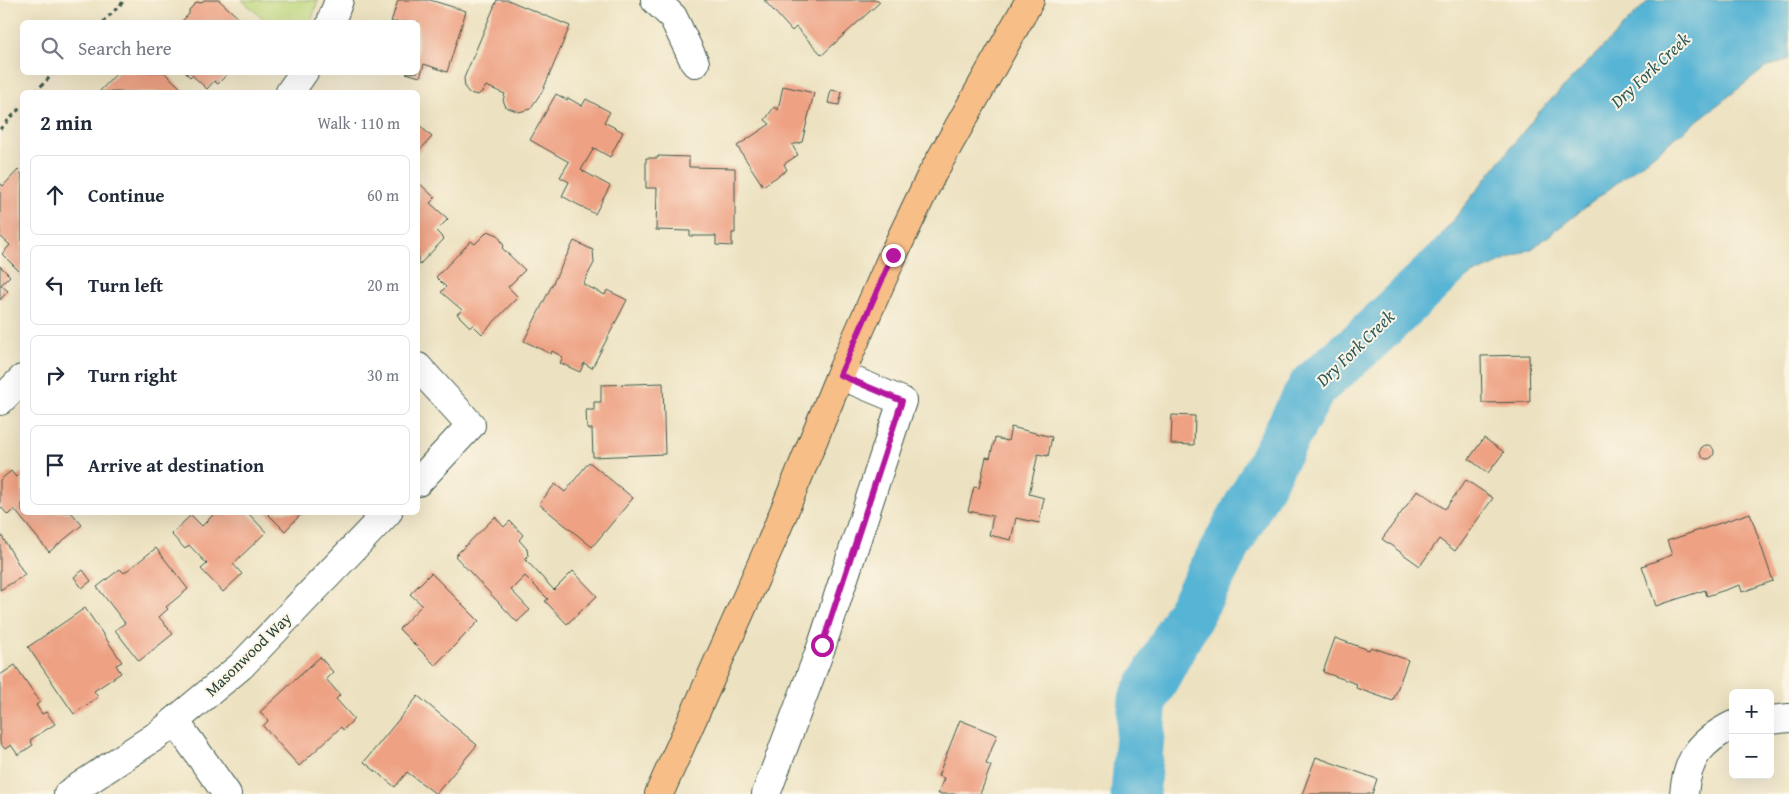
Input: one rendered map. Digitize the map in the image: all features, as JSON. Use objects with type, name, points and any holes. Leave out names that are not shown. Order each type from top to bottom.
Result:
[{"type":"main road","points":[[659,794],[771,543],[840,375],[893,255],[931,176],[1030,0]]},
{"type":"street","points":[[332,20],[339,0]]},
{"type":"street","points":[[655,0],[673,17],[695,63]]},
{"type":"street","points":[[291,90],[302,75]]},
{"type":"street","points":[[420,369],[471,425],[420,480]]},
{"type":"street","points":[[766,794],[822,645],[902,401],[840,375]]},
{"type":"street","points":[[0,401],[20,381]]},
{"type":"street","name":"Masonwood Way","points":[[68,794],[159,734],[241,666],[385,515]]},
{"type":"street","points":[[1774,720],[1789,718]]},
{"type":"street","points":[[175,721],[227,794]]},
{"type":"street","points":[[1684,794],[1685,778],[1689,767],[1700,749],[1715,734],[1729,727]]},
{"type":"path","points":[[105,20],[125,0]]},
{"type":"path","points":[[37,90],[52,75]]},
{"type":"path","points":[[0,129],[20,108]]},
{"type":"green space","points":[[242,0],[318,0],[312,20],[265,20]]},
{"type":"water","points":[[1649,0],[1789,0],[1789,59],[1765,68],[1533,248],[1465,278],[1415,268],[1539,112]]},
{"type":"building","points":[[204,0],[219,0],[241,20],[183,20],[197,2],[201,3]]},
{"type":"building","points":[[398,0],[430,0],[466,11],[447,72],[424,64],[420,77],[413,75],[420,75],[420,20],[392,20]]},
{"type":"building","points":[[497,0],[508,0],[570,26],[543,90],[530,109],[519,112],[506,107],[503,100],[505,94],[486,86],[478,95],[469,93],[465,88],[464,78]]},
{"type":"building","points":[[764,0],[878,0],[880,2],[822,55],[796,27],[792,31]]},
{"type":"building","points":[[115,75],[167,75],[183,90],[101,90]]},
{"type":"building","points":[[192,75],[226,75],[218,84],[214,81],[207,89]]},
{"type":"building","points":[[783,86],[814,93],[802,142],[792,145],[798,155],[784,164],[787,170],[763,186],[737,146],[770,124],[765,120],[774,107],[778,110]]},
{"type":"building","points":[[831,90],[842,92],[839,105],[828,103]]},
{"type":"building","points":[[556,94],[582,106],[586,99],[610,112],[604,122],[623,132],[610,157],[594,148],[581,170],[610,186],[595,214],[562,196],[569,182],[560,177],[569,162],[530,140]]},
{"type":"building","points":[[420,126],[432,137],[420,150]]},
{"type":"building","points":[[658,156],[689,157],[689,167],[735,168],[735,233],[732,233],[732,246],[716,245],[716,236],[690,236],[690,231],[656,230],[657,188],[646,188],[646,158],[658,158]]},
{"type":"building","points":[[18,170],[20,172],[20,272],[2,254],[10,245],[0,236],[0,183],[3,186]]},
{"type":"building","points":[[420,184],[435,198],[430,203],[448,219],[436,231],[444,239],[420,264]]},
{"type":"building","points":[[488,231],[498,235],[504,246],[502,248],[525,270],[508,287],[518,297],[482,334],[473,325],[470,327],[457,314],[462,310],[441,292],[446,287],[436,277],[471,241],[475,244]]},
{"type":"building","points":[[574,241],[593,250],[594,263],[583,284],[605,295],[607,290],[627,300],[592,368],[584,363],[580,372],[560,363],[563,357],[552,351],[551,354],[524,341]]},
{"type":"building","points":[[0,266],[10,276],[1,285],[8,291],[0,300]]},
{"type":"building","points":[[1529,355],[1530,402],[1482,403],[1481,356]]},
{"type":"building","points":[[663,383],[665,454],[593,457],[592,429],[587,429],[586,410],[594,410],[594,402],[601,402],[601,385]]},
{"type":"building","points":[[1172,415],[1195,416],[1194,445],[1171,444]]},
{"type":"building","points":[[1011,427],[1052,437],[1048,456],[1038,454],[1029,494],[1044,498],[1039,523],[1016,518],[1011,540],[989,535],[993,516],[968,511],[974,487],[979,488],[986,457],[990,458],[995,438],[1008,441]]},
{"type":"building","points":[[1484,438],[1504,452],[1488,473],[1469,459]]},
{"type":"building","points":[[1704,445],[1710,445],[1714,452],[1710,459],[1704,459],[1700,455],[1700,449]]},
{"type":"building","points":[[589,462],[633,498],[592,547],[539,504],[555,484],[565,492]]},
{"type":"building","points":[[11,471],[16,477],[20,474],[20,515],[74,515],[82,525],[49,552],[14,509],[8,515],[0,506],[0,480]]},
{"type":"building","points":[[1466,480],[1493,498],[1455,551],[1439,539],[1420,566],[1382,539],[1418,490],[1445,509]]},
{"type":"building","points":[[1750,513],[1773,581],[1742,592],[1740,585],[1707,596],[1705,590],[1656,606],[1642,566],[1672,555],[1667,541]]},
{"type":"building","points":[[191,515],[202,526],[213,515],[250,515],[266,532],[233,564],[242,574],[223,592],[201,569],[207,564],[189,545],[185,549],[171,534]]},
{"type":"building","points":[[269,515],[300,515],[285,531]]},
{"type":"building","points":[[495,517],[504,527],[510,521],[523,535],[519,540],[527,549],[528,556],[525,559],[554,590],[573,571],[597,596],[567,624],[545,601],[548,599],[525,576],[511,590],[530,610],[517,622],[455,556]]},
{"type":"building","points":[[0,533],[25,575],[0,590]]},
{"type":"building","points":[[156,548],[188,589],[166,607],[168,609],[159,617],[173,634],[139,661],[115,630],[125,623],[97,587],[120,569],[124,573]]},
{"type":"building","points":[[83,570],[91,581],[82,588],[74,577]]},
{"type":"building","points":[[431,573],[479,621],[435,665],[399,629],[422,605],[410,594]]},
{"type":"building","points":[[85,608],[122,662],[116,665],[121,673],[94,691],[98,697],[74,714],[28,647]]},
{"type":"building","points":[[1335,638],[1369,650],[1371,647],[1408,660],[1393,701],[1356,688],[1357,684],[1323,672]]},
{"type":"building","points":[[320,657],[333,672],[326,679],[340,695],[336,699],[354,719],[343,730],[341,727],[299,766],[263,726],[268,721],[260,712]]},
{"type":"building","points":[[15,665],[40,702],[36,705],[42,714],[46,712],[55,724],[30,740],[33,745],[18,755],[11,745],[5,749],[0,743],[0,675]]},
{"type":"building","points":[[418,696],[477,745],[436,794],[407,772],[395,787],[364,762]]},
{"type":"building","points":[[960,720],[997,735],[986,764],[991,766],[980,794],[938,794],[944,778],[938,776]]},
{"type":"building","points":[[1316,757],[1377,779],[1372,794],[1302,794]]},
{"type":"waterway","name":"Dry Fork Creek","points":[[1135,794],[1143,700],[1313,386],[1364,342],[1485,227]]},
{"type":"route","points":[[822,645],[902,401],[840,375],[893,255]]}]
